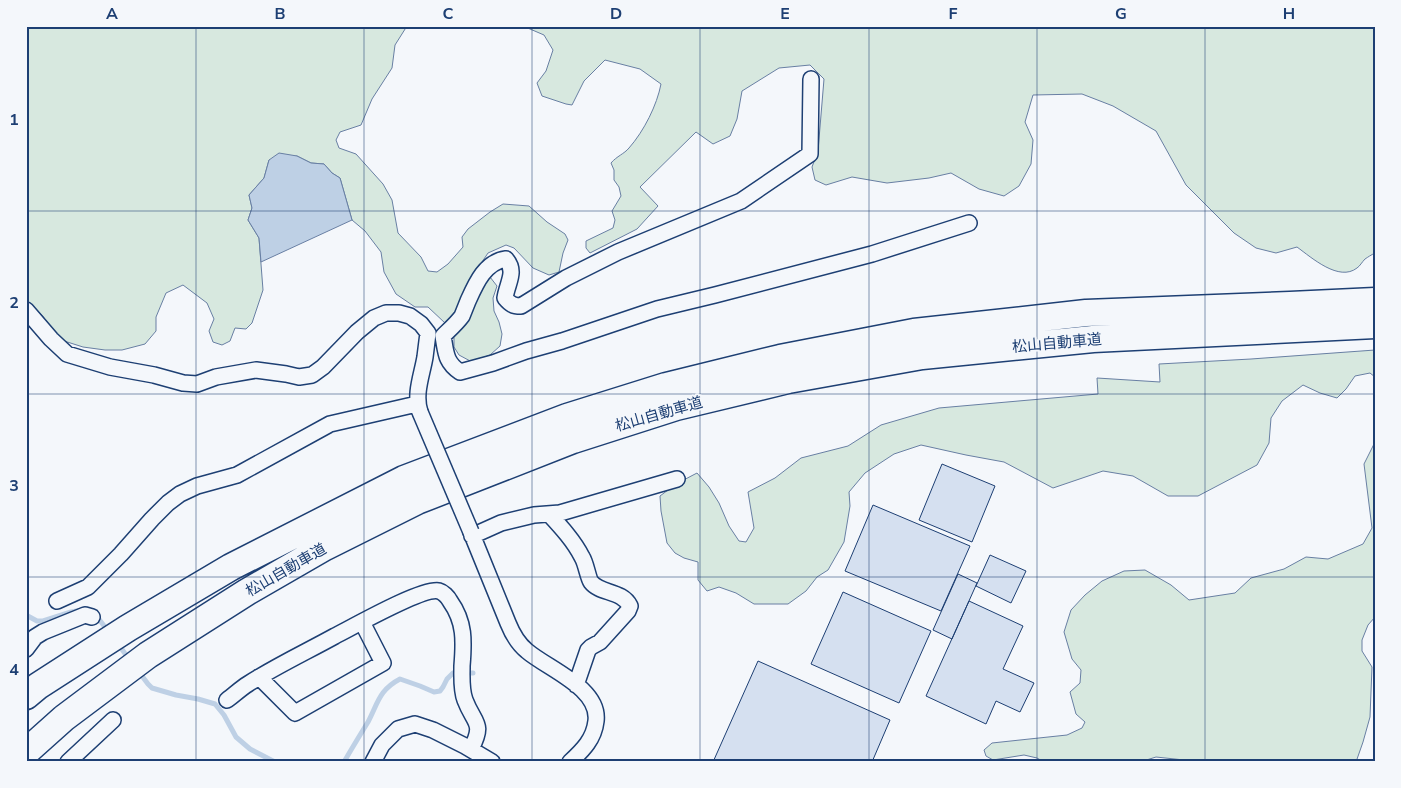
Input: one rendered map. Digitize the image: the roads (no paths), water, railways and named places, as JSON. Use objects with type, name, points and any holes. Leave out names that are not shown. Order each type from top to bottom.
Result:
[{"type":"highway","name":"松山自動車道","points":[[26,696],[38,686],[128,628],[231,567],[404,480],[567,417],[666,386],[780,358],[914,332],[1086,313],[1375,301]]},
{"type":"highway","name":"松山自動車道","points":[[26,752],[64,718],[148,655],[247,592],[325,547],[417,501],[573,440],[676,407],[788,380],[922,356],[1093,339],[1375,325]]},
{"type":"street","points":[[443,336],[462,315],[484,272],[498,260],[506,259],[511,265],[512,271],[505,298],[514,306],[521,306],[566,278],[618,252],[741,201],[810,154],[812,79]]},
{"type":"street","points":[[443,336],[447,359],[460,372],[562,341],[657,308],[716,295],[872,254],[969,223]]},
{"type":"street","points":[[26,310],[67,354],[110,367],[154,375],[183,383],[197,384],[216,377],[256,370],[299,377],[312,375],[323,367],[357,332],[374,318],[386,313],[399,313],[410,316],[421,324],[428,333],[443,336]]},
{"type":"street","points":[[428,333],[419,388],[418,408],[513,635],[526,650],[576,685],[592,701],[596,714],[595,729],[589,743],[570,762]]},
{"type":"street","points":[[57,601],[88,587],[152,519],[180,494],[197,486],[237,475],[330,424],[418,408]]},
{"type":"street","points":[[471,534],[501,523],[560,513],[677,479]]},
{"type":"street","points":[[549,514],[571,540],[582,557],[588,569],[591,583],[616,594],[630,606],[628,611],[604,639],[591,646],[588,650],[576,685]]},
{"type":"street","points":[[227,700],[245,685],[279,665],[362,622],[401,602],[428,592],[439,591],[447,596],[454,606],[463,630],[462,691],[478,727],[477,737],[471,749]]},
{"type":"street","points":[[26,649],[35,637],[43,632],[85,615],[92,617]]},
{"type":"street","points":[[259,677],[295,713],[384,663],[362,622]]},
{"type":"street","points":[[68,762],[113,720]]},
{"type":"street","points":[[373,762],[382,745],[398,729],[415,724],[433,730],[492,762]]},
{"type":"water","points":[[279,153],[297,156],[311,163],[324,164],[332,173],[340,178],[352,220],[261,262],[259,238],[248,220],[252,208],[249,195],[264,178],[269,160]]},
{"type":"waterway","points":[[26,615],[37,621],[43,621],[82,610]]},
{"type":"waterway","points":[[95,614],[108,631]]},
{"type":"waterway","points":[[118,644],[129,659]]},
{"type":"waterway","points":[[139,672],[152,688],[215,704],[224,715],[236,737],[250,749],[275,762]]},
{"type":"waterway","points":[[344,762],[383,692],[393,683],[400,679],[434,692],[440,691],[453,673],[473,673]]}]
